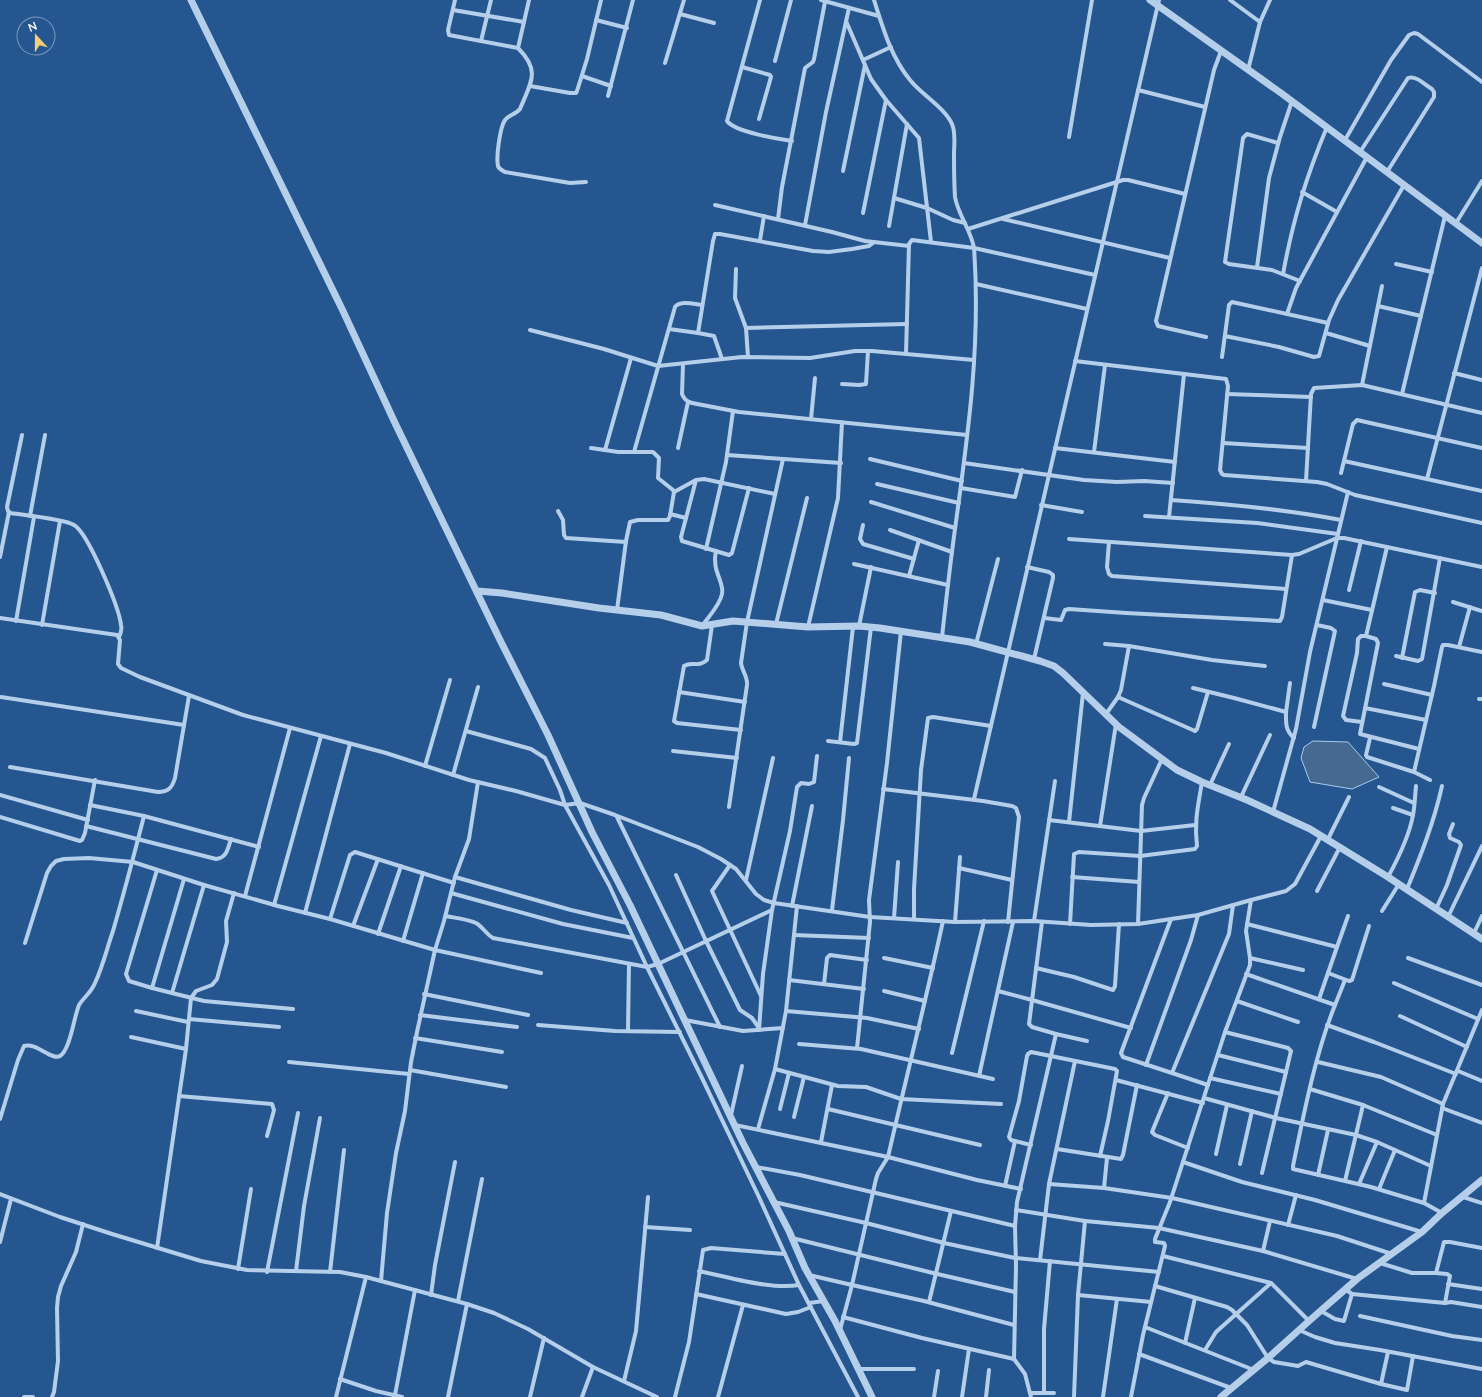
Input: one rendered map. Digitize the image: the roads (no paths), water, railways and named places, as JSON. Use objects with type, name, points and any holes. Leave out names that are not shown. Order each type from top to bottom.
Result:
[{"type":"street","points":[[191,0],[548,735],[578,803],[656,965],[822,1301],[840,1331],[872,1397]]},
{"type":"street","points":[[455,0],[448,33],[449,35],[518,48],[530,62],[532,77],[530,86],[518,112],[505,120],[503,126],[498,151],[499,168],[505,172],[570,183],[586,182]]},
{"type":"street","points":[[481,42],[491,0]]},
{"type":"street","points":[[518,48],[529,0]]},
{"type":"street","points":[[530,86],[573,93],[579,89],[601,0]]},
{"type":"street","points":[[608,96],[634,0]]},
{"type":"street","points":[[666,63],[684,0]]},
{"type":"street","points":[[760,0],[728,117],[729,123],[738,128],[755,133],[792,141]]},
{"type":"street","points":[[775,61],[791,0]]},
{"type":"street","points":[[874,0],[897,61],[910,80],[948,117],[952,125],[954,133],[954,182],[956,199],[972,238],[974,248],[976,284],[974,360],[962,481],[942,637]]},
{"type":"street","points":[[1069,137],[1092,0]]},
{"type":"street","points":[[1150,0],[1158,2],[1221,51],[1292,101],[1482,243]]},
{"type":"street","points":[[1230,0],[1260,22]]},
{"type":"street","points":[[1248,70],[1260,22],[1270,0]]},
{"type":"street","points":[[778,219],[805,68],[813,62],[814,59],[823,1],[879,16]]},
{"type":"street","points":[[974,800],[1158,2]]},
{"type":"street","points":[[805,225],[826,112],[849,8]]},
{"type":"street","points":[[452,10],[524,22]]},
{"type":"street","points":[[680,14],[714,23]]},
{"type":"street","points":[[596,20],[627,28]]},
{"type":"street","points":[[846,21],[871,79],[886,100],[916,134],[920,142],[931,242]]},
{"type":"street","points":[[1345,140],[1391,60],[1409,35],[1414,32],[1482,82]]},
{"type":"street","points":[[863,60],[891,47]]},
{"type":"street","points":[[1206,337],[1158,326],[1156,324],[1214,70],[1221,51]]},
{"type":"street","points":[[842,171],[865,65]]},
{"type":"street","points":[[742,67],[770,75],[771,77],[759,119]]},
{"type":"street","points":[[582,76],[611,86]]},
{"type":"street","points":[[1360,152],[1408,78],[1416,78],[1432,89],[1434,92],[1434,97],[1386,172]]},
{"type":"street","points":[[1138,90],[1205,108]]},
{"type":"street","points":[[864,213],[886,100]]},
{"type":"street","points":[[1257,267],[1269,178],[1278,143],[1292,101]]},
{"type":"street","points":[[889,226],[907,124]]},
{"type":"street","points":[[1283,274],[1302,192],[1327,127]]},
{"type":"street","points":[[1278,143],[1247,134],[1243,138],[1225,262],[1230,264],[1257,267],[1283,274],[1300,281]]},
{"type":"street","points":[[1287,314],[1300,281],[1367,157]]},
{"type":"street","points":[[968,229],[1116,182],[1128,180],[1185,194]]},
{"type":"street","points":[[1456,223],[1482,181]]},
{"type":"street","points":[[1225,336],[1279,347],[1317,358],[1320,354],[1328,323],[1338,300],[1404,185]]},
{"type":"street","points":[[1302,192],[1337,212]]},
{"type":"street","points":[[894,198],[927,208],[953,220],[965,223]]},
{"type":"street","points":[[715,205],[805,225],[873,243],[909,246]]},
{"type":"street","points":[[760,240],[764,216]]},
{"type":"street","points":[[1402,394],[1446,216]]},
{"type":"street","points":[[1002,218],[1170,258]]},
{"type":"street","points":[[698,333],[715,234],[760,240],[819,252],[864,247],[873,243]]},
{"type":"street","points":[[906,354],[909,246],[912,240],[974,248],[1095,275]]},
{"type":"street","points":[[1396,264],[1432,272]]},
{"type":"street","points":[[1427,480],[1482,268]]},
{"type":"street","points":[[736,269],[735,298],[746,328],[748,357]]},
{"type":"street","points":[[976,284],[1087,309]]},
{"type":"street","points":[[1362,385],[1382,286]]},
{"type":"street","points":[[1222,358],[1229,305],[1232,302],[1328,323]]},
{"type":"street","points":[[634,452],[675,307],[678,304],[702,305]]},
{"type":"street","points":[[1378,306],[1421,316]]},
{"type":"street","points":[[746,328],[907,324]]},
{"type":"street","points":[[669,329],[714,336],[722,359]]},
{"type":"street","points":[[530,330],[604,349],[658,366],[748,357],[810,358],[855,351],[974,360]]},
{"type":"street","points":[[1326,334],[1370,346]]},
{"type":"street","points":[[842,384],[866,384],[868,351]]},
{"type":"street","points":[[605,450],[630,358]]},
{"type":"street","points":[[1075,361],[1224,378],[1228,382],[1220,470],[1224,475],[1327,484],[1368,498],[1482,523]]},
{"type":"street","points":[[683,364],[682,394],[683,398],[688,402],[733,411],[967,435]]},
{"type":"street","points":[[1094,452],[1105,365]]},
{"type":"street","points":[[1454,373],[1482,380]]},
{"type":"street","points":[[1170,517],[1184,374]]},
{"type":"street","points":[[811,419],[815,378]]},
{"type":"street","points":[[1306,481],[1311,397],[1312,390],[1314,388],[1362,385],[1482,413]]},
{"type":"street","points":[[1227,394],[1311,397]]},
{"type":"street","points":[[678,448],[688,402]]},
{"type":"street","points":[[706,549],[727,455],[733,411]]},
{"type":"street","points":[[1341,473],[1353,424],[1357,420],[1482,448]]},
{"type":"street","points":[[808,627],[838,498],[842,422]]},
{"type":"street","points":[[0,557],[9,512],[7,507],[22,435]]},
{"type":"street","points":[[16,621],[45,435]]},
{"type":"street","points":[[1223,443],[1308,448]]},
{"type":"street","points":[[591,448],[618,452],[653,452],[657,455],[660,462],[658,478],[674,492]]},
{"type":"street","points":[[1055,448],[1175,462]]},
{"type":"street","points":[[727,455],[841,463]]},
{"type":"street","points":[[729,807],[748,680],[742,668],[747,622],[782,459]]},
{"type":"street","points":[[870,459],[962,481]]},
{"type":"street","points":[[1344,461],[1482,491]]},
{"type":"street","points":[[964,463],[1022,470],[1084,480],[1173,483]]},
{"type":"street","points":[[961,488],[1015,497],[1022,470]]},
{"type":"street","points":[[674,492],[696,480],[704,479],[775,494]]},
{"type":"street","points":[[696,480],[681,537],[682,541],[729,555],[732,553],[749,488]]},
{"type":"street","points":[[877,484],[959,503]]},
{"type":"street","points":[[617,610],[630,522],[638,520],[665,521],[669,518],[674,492]]},
{"type":"street","points":[[1273,812],[1294,738],[1310,652],[1348,492]]},
{"type":"street","points":[[776,624],[807,498]]},
{"type":"street","points":[[1171,500],[1254,506],[1308,513],[1341,520]]},
{"type":"street","points":[[871,502],[955,528]]},
{"type":"street","points":[[1041,505],[1082,512]]},
{"type":"street","points":[[558,511],[563,520],[564,535],[566,538],[626,542]]},
{"type":"street","points":[[9,512],[71,523],[79,528],[102,572],[120,618],[122,627],[119,637],[120,645],[117,659],[121,668],[189,696],[243,715],[322,736],[478,782],[567,805],[578,803],[617,816],[698,847],[722,859],[736,869],[756,894],[764,900],[774,903],[870,916],[955,922],[1042,922],[1091,925],[1138,924],[1171,920],[1198,915],[1286,892],[1295,884],[1349,797]]},
{"type":"street","points":[[670,514],[686,518]]},
{"type":"street","points":[[1145,516],[1256,523],[1338,536],[1482,567]]},
{"type":"street","points":[[42,625],[60,521]]},
{"type":"street","points":[[863,525],[860,539],[863,544],[914,559]]},
{"type":"street","points":[[890,530],[952,552]]},
{"type":"street","points":[[1069,539],[1292,555],[1299,554],[1338,536]]},
{"type":"street","points":[[909,576],[919,540]]},
{"type":"street","points":[[1350,590],[1361,541]]},
{"type":"street","points":[[1109,542],[1107,567],[1109,574],[1112,576],[1286,589]]},
{"type":"street","points":[[1366,636],[1387,547]]},
{"type":"street","points":[[702,626],[716,607],[722,594],[722,586],[714,561],[716,551]]},
{"type":"street","points":[[1044,618],[1061,620],[1064,612],[1069,609],[1277,622],[1281,620],[1292,555]]},
{"type":"street","points":[[1396,656],[1418,661],[1422,659],[1440,558]]},
{"type":"street","points":[[976,644],[998,559]]},
{"type":"street","points":[[854,564],[948,585]]},
{"type":"street","points":[[840,742],[856,626],[871,567]]},
{"type":"street","points":[[1027,568],[1049,572],[1052,575],[1034,659]]},
{"type":"street","points":[[1402,658],[1416,592],[1420,590],[1434,593]]},
{"type":"street","points":[[477,591],[502,593],[662,615],[702,626],[726,622],[747,622],[808,627],[871,627],[942,637],[1034,659],[1054,666],[1116,723],[1177,770],[1202,782],[1241,797],[1325,837],[1482,939]]},
{"type":"street","points":[[1323,600],[1372,610]]},
{"type":"street","points":[[1453,602],[1482,610]]},
{"type":"street","points":[[1459,647],[1470,607]]},
{"type":"street","points":[[0,618],[115,634],[119,637]]},
{"type":"street","points":[[712,625],[707,660],[701,664],[686,664],[684,666],[674,718],[675,723],[741,730]]},
{"type":"street","points":[[1314,727],[1335,631],[1331,628],[1317,625]]},
{"type":"street","points":[[828,741],[855,744],[858,741],[871,627]]},
{"type":"street","points":[[857,1048],[869,938],[870,900],[901,631]]},
{"type":"street","points":[[1362,722],[1346,720],[1343,716],[1357,653],[1358,639],[1361,636],[1366,636],[1376,639],[1378,643],[1360,734],[1370,738],[1419,749]]},
{"type":"street","points":[[1105,644],[1129,646],[1212,660],[1265,666]]},
{"type":"street","points":[[1414,772],[1442,647],[1445,644],[1482,652]]},
{"type":"street","points":[[1106,714],[1118,697],[1123,685],[1129,646]]},
{"type":"street","points":[[425,766],[450,680]]},
{"type":"street","points":[[1290,682],[1286,712],[1286,726],[1287,731],[1294,738]]},
{"type":"street","points":[[1384,684],[1432,695]]},
{"type":"street","points":[[453,775],[478,687]]},
{"type":"street","points":[[1192,688],[1286,712]]},
{"type":"street","points":[[679,692],[745,702]]},
{"type":"street","points":[[1118,697],[1195,731],[1197,729],[1208,692]]},
{"type":"street","points":[[1069,822],[1083,693]]},
{"type":"street","points":[[10,767],[95,780],[158,792],[166,792],[170,789],[175,778],[189,696]]},
{"type":"street","points":[[1,697],[184,725]]},
{"type":"street","points":[[1365,708],[1426,720]]},
{"type":"street","points":[[914,919],[919,793],[924,738],[928,718],[933,717],[991,726]]},
{"type":"street","points":[[1100,826],[1116,723]]},
{"type":"street","points":[[245,896],[290,728]]},
{"type":"street","points":[[466,731],[531,749],[542,755],[548,764],[567,805],[609,885],[633,938],[723,1121],[799,1286],[858,1397]]},
{"type":"street","points":[[1241,797],[1270,735]]},
{"type":"street","points":[[274,905],[322,736]]},
{"type":"street","points":[[1370,738],[1366,755],[1367,757],[1414,772],[1430,780]]},
{"type":"street","points":[[305,913],[350,744]]},
{"type":"street","points":[[1210,785],[1229,744]]},
{"type":"street","points":[[673,751],[737,758]]},
{"type":"street","points":[[759,1029],[763,974],[772,910],[790,831],[797,787],[801,783],[809,784],[814,782],[817,756]]},
{"type":"street","points":[[746,880],[773,758]]},
{"type":"street","points":[[832,910],[849,758]]},
{"type":"street","points":[[1138,924],[1142,805],[1162,759]]},
{"type":"street","points":[[0,817],[80,841],[84,837],[95,780]]},
{"type":"street","points":[[1034,922],[1055,781]]},
{"type":"street","points":[[381,1281],[387,1213],[424,994],[435,950],[446,916],[455,877],[469,839],[478,782]]},
{"type":"street","points":[[1070,924],[1072,877],[1074,856],[1076,853],[1140,856],[1195,849],[1197,846],[1195,825],[1202,782]]},
{"type":"street","points":[[1388,877],[1406,841],[1413,815],[1416,786]]},
{"type":"street","points":[[1407,889],[1430,831],[1442,786]]},
{"type":"street","points":[[1379,787],[1414,802]]},
{"type":"street","points":[[883,789],[974,800],[1012,806],[1016,808],[1019,817],[1008,922]]},
{"type":"street","points":[[0,795],[88,820]]},
{"type":"street","points":[[90,805],[144,816],[259,847]]},
{"type":"street","points":[[792,906],[812,806]]},
{"type":"street","points":[[1393,808],[1413,815]]},
{"type":"street","points":[[0,1119],[18,1060],[24,1046],[34,1046],[58,1057],[64,1052],[80,1003],[92,990],[101,968],[133,862],[144,816]]},
{"type":"street","points":[[617,816],[720,1027]]},
{"type":"street","points":[[1049,820],[1141,831],[1195,825]]},
{"type":"street","points":[[1436,909],[1448,885],[1460,845],[1459,842],[1450,838],[1453,824]]},
{"type":"street","points":[[86,826],[219,859],[222,858],[227,852],[231,839]]},
{"type":"street","points":[[1448,917],[1482,846]]},
{"type":"street","points":[[1317,891],[1340,847]]},
{"type":"street","points":[[330,919],[350,854],[355,852],[454,883]]},
{"type":"street","points":[[955,922],[960,857]]},
{"type":"street","points":[[25,943],[47,873],[51,866],[56,861],[64,859],[89,858],[133,862],[204,885],[330,919],[435,950],[541,973]]},
{"type":"street","points":[[353,926],[378,859]]},
{"type":"street","points":[[894,918],[898,862]]},
{"type":"street","points":[[730,865],[712,891],[762,997]]},
{"type":"street","points":[[378,934],[401,866]]},
{"type":"street","points":[[959,868],[1012,880]]},
{"type":"street","points":[[157,870],[126,974],[127,978],[132,983],[191,998],[219,1003],[292,1009]]},
{"type":"street","points":[[403,941],[423,873]]},
{"type":"street","points":[[676,875],[740,1010],[752,1018],[759,1029]]},
{"type":"street","points":[[455,877],[571,910],[627,923]]},
{"type":"street","points":[[1072,877],[1139,882]]},
{"type":"street","points":[[152,988],[184,879]]},
{"type":"street","points":[[1382,911],[1399,884]]},
{"type":"street","points":[[172,993],[204,885]]},
{"type":"street","points":[[157,1248],[186,1049],[191,998],[196,991],[212,985],[217,979],[227,942],[227,916],[234,893]]},
{"type":"street","points":[[451,893],[563,924],[633,938]]},
{"type":"street","points":[[1131,1397],[1139,1354],[1165,1244],[1156,1243],[1154,1240],[1172,1198],[1210,1078],[1250,965],[1246,931],[1251,900]]},
{"type":"street","points":[[1172,1073],[1229,934],[1233,905]]},
{"type":"street","points":[[758,1130],[775,1069],[786,1011],[797,906]]},
{"type":"street","points":[[446,916],[476,923],[493,938],[648,967],[656,965],[772,910]]},
{"type":"street","points":[[1146,1065],[1192,940],[1198,915]]},
{"type":"street","points":[[1319,1000],[1348,916]]},
{"type":"street","points":[[1474,933],[1482,916]]},
{"type":"street","points":[[1171,920],[1122,1050],[1122,1055],[1146,1065],[1208,1085]]},
{"type":"street","points":[[840,1331],[878,1173],[888,1157],[943,921]]},
{"type":"street","points":[[952,1053],[984,921]]},
{"type":"street","points":[[979,1076],[1013,922]]},
{"type":"street","points":[[1042,922],[1029,1024],[1032,1027],[1056,1034],[1088,1041]]},
{"type":"street","points":[[1036,968],[1074,977],[1113,990],[1115,986],[1119,924]]},
{"type":"street","points":[[1247,924],[1337,946]]},
{"type":"street","points":[[1328,973],[1350,982],[1352,980],[1369,926]]},
{"type":"street","points":[[794,935],[869,938]]},
{"type":"street","points":[[824,984],[827,958],[830,955],[867,960]]},
{"type":"street","points":[[884,958],[933,968]]},
{"type":"street","points":[[1250,958],[1303,970]]},
{"type":"street","points":[[1408,958],[1482,985]]},
{"type":"street","points":[[628,1031],[629,964]]},
{"type":"street","points":[[1246,974],[1336,1005]]},
{"type":"street","points":[[789,980],[864,989]]},
{"type":"street","points":[[1345,980],[1327,1025],[1310,1089],[1293,1168],[1295,1170],[1345,1180],[1379,1189],[1424,1203],[1442,1213]]},
{"type":"street","points":[[1394,983],[1478,1019]]},
{"type":"street","points":[[884,991],[925,1001]]},
{"type":"street","points":[[998,991],[1131,1028]]},
{"type":"street","points":[[424,994],[528,1015]]},
{"type":"street","points":[[1237,1001],[1298,1022]]},
{"type":"street","points":[[1424,1203],[1443,1106],[1482,1010]]},
{"type":"street","points":[[136,1011],[189,1021],[279,1027]]},
{"type":"street","points":[[786,1011],[861,1018],[919,1029]]},
{"type":"street","points":[[420,1015],[517,1027]]},
{"type":"street","points":[[1400,1016],[1466,1047]]},
{"type":"street","points":[[684,1020],[743,1031],[783,1028]]},
{"type":"street","points":[[538,1025],[628,1031],[680,1032]]},
{"type":"street","points":[[1327,1025],[1482,1081]]},
{"type":"street","points":[[1226,1032],[1290,1050],[1291,1054],[1262,1173]]},
{"type":"street","points":[[1054,1393],[1030,1395],[1025,1374],[1014,1358],[1014,1325],[1016,1210],[1056,1034]]},
{"type":"street","points":[[130,1037],[186,1049]]},
{"type":"street","points":[[416,1038],[502,1052]]},
{"type":"street","points":[[799,1044],[857,1048],[880,1052],[993,1079]]},
{"type":"street","points":[[1031,1144],[1011,1140],[1009,1137],[1019,1101],[1028,1054],[1032,1052],[1115,1069],[1118,1073],[1100,1156]]},
{"type":"street","points":[[1218,1055],[1286,1072]]},
{"type":"street","points":[[1040,1260],[1049,1184],[1075,1061]]},
{"type":"street","points":[[289,1062],[410,1072],[506,1087]]},
{"type":"street","points":[[1318,1062],[1381,1077],[1482,1123]]},
{"type":"street","points":[[732,1120],[742,1066]]},
{"type":"street","points":[[775,1069],[832,1085],[866,1087],[901,1099],[1001,1104]]},
{"type":"street","points":[[780,1109],[789,1073]]},
{"type":"street","points":[[794,1117],[804,1077]]},
{"type":"street","points":[[1210,1078],[1281,1094]]},
{"type":"street","points":[[1116,1080],[1168,1093],[1227,1104],[1276,1118],[1356,1135],[1377,1142],[1431,1166]]},
{"type":"street","points":[[821,1142],[832,1085]]},
{"type":"street","points":[[1057,1149],[1119,1160],[1123,1158],[1136,1085]]},
{"type":"street","points":[[1310,1089],[1363,1105],[1437,1135]]},
{"type":"street","points":[[1168,1093],[1152,1132],[1155,1135],[1188,1148]]},
{"type":"street","points":[[179,1096],[272,1104],[274,1110],[267,1136]]},
{"type":"street","points":[[1216,1154],[1227,1104]]},
{"type":"street","points":[[1345,1180],[1363,1105]]},
{"type":"street","points":[[828,1109],[980,1145]]},
{"type":"street","points":[[1240,1164],[1252,1112]]},
{"type":"street","points":[[267,1272],[298,1113]]},
{"type":"street","points":[[296,1271],[304,1206],[320,1118]]},
{"type":"street","points":[[723,1121],[732,1120],[758,1130],[888,1157],[977,1180],[1021,1189]]},
{"type":"street","points":[[1318,1174],[1328,1130]]},
{"type":"street","points":[[1005,1186],[1015,1141]]},
{"type":"street","points":[[1359,1184],[1377,1142]]},
{"type":"street","points":[[330,1272],[344,1150]]},
{"type":"street","points":[[1379,1189],[1395,1150]]},
{"type":"street","points":[[1104,1188],[1107,1158]]},
{"type":"street","points":[[432,1295],[435,1265],[455,1162]]},
{"type":"street","points":[[1183,1162],[1242,1182],[1296,1195],[1422,1232]]},
{"type":"street","points":[[756,1167],[800,1175],[1015,1226]]},
{"type":"street","points":[[458,1301],[482,1179]]},
{"type":"street","points":[[1222,1397],[1255,1370],[1345,1289],[1422,1232],[1442,1213],[1482,1180]]},
{"type":"street","points":[[1049,1184],[1104,1188],[1172,1198],[1337,1236],[1393,1254]]},
{"type":"street","points":[[238,1269],[251,1189]]},
{"type":"street","points":[[0,1194],[83,1224],[201,1261],[238,1269],[267,1272],[330,1272],[366,1277],[458,1301],[494,1313],[528,1329],[593,1367],[657,1397]]},
{"type":"street","points":[[1288,1225],[1296,1195]]},
{"type":"street","points":[[624,1381],[636,1331],[648,1197]]},
{"type":"street","points":[[1463,1197],[1482,1203]]},
{"type":"street","points":[[0,1242],[11,1199]]},
{"type":"street","points":[[774,1202],[944,1243],[1015,1258],[1159,1272]]},
{"type":"street","points":[[1016,1210],[1085,1221],[1159,1228],[1263,1251],[1357,1279]]},
{"type":"street","points":[[929,1302],[951,1211]]},
{"type":"street","points":[[1074,1397],[1078,1295],[1085,1221]]},
{"type":"street","points":[[1263,1251],[1270,1221]]},
{"type":"street","points":[[52,1397],[58,1362],[58,1297],[61,1286],[76,1252],[83,1224]]},
{"type":"street","points":[[645,1227],[690,1230]]},
{"type":"street","points":[[792,1238],[1015,1292]]},
{"type":"street","points":[[1436,1273],[1444,1242],[1482,1248]]},
{"type":"street","points":[[674,1397],[689,1342],[702,1253],[706,1248],[711,1248],[785,1254]]},
{"type":"street","points":[[1163,1256],[1271,1283],[1308,1321]]},
{"type":"street","points":[[1044,1393],[1044,1329],[1050,1261]]},
{"type":"street","points":[[1380,1263],[1412,1273],[1436,1273],[1449,1275],[1445,1303]]},
{"type":"street","points":[[699,1272],[784,1287],[799,1286]]},
{"type":"street","points":[[810,1275],[929,1302],[1014,1325]]},
{"type":"street","points":[[336,1397],[366,1277]]},
{"type":"street","points":[[1205,1350],[1216,1332],[1237,1315],[1271,1283]]},
{"type":"street","points":[[1448,1284],[1482,1289]]},
{"type":"street","points":[[1155,1286],[1227,1306],[1247,1325],[1268,1358],[1274,1362],[1298,1366],[1306,1362],[1407,1390]]},
{"type":"street","points":[[1345,1289],[1352,1294],[1445,1303],[1450,1302],[1482,1307]]},
{"type":"street","points":[[395,1395],[415,1290]]},
{"type":"street","points":[[696,1294],[786,1314],[798,1312],[814,1302],[822,1301]]},
{"type":"street","points":[[1320,1311],[1335,1319],[1344,1321],[1352,1294]]},
{"type":"street","points":[[1078,1295],[1151,1302]]},
{"type":"street","points":[[1185,1343],[1195,1298]]},
{"type":"street","points":[[1102,1397],[1117,1299]]},
{"type":"street","points":[[448,1397],[467,1304]]},
{"type":"street","points":[[718,1397],[743,1305]]},
{"type":"street","points":[[1360,1316],[1452,1336],[1482,1340]]},
{"type":"street","points":[[844,1317],[922,1338],[1014,1358]]},
{"type":"street","points":[[1145,1328],[1255,1370]]},
{"type":"street","points":[[1299,1330],[1335,1343],[1482,1369]]},
{"type":"street","points":[[530,1397],[544,1338]]},
{"type":"street","points":[[962,1397],[969,1348]]},
{"type":"street","points":[[1381,1384],[1388,1352]]},
{"type":"street","points":[[1139,1354],[1232,1388]]},
{"type":"street","points":[[1405,1397],[1413,1356]]},
{"type":"street","points":[[582,1397],[593,1367]]},
{"type":"street","points":[[858,1369],[914,1369]]},
{"type":"street","points":[[986,1397],[989,1370]]},
{"type":"street","points":[[934,1397],[938,1371]]},
{"type":"street","points":[[340,1379],[376,1391],[402,1397]]},
{"type":"street","points":[[374,1397],[376,1391]]},
{"type":"street","points":[[24,1397],[33,1397]]},
{"type":"water","points":[[1313,741],[1348,742],[1379,777],[1352,789],[1310,782],[1301,758],[1304,747]]}]
